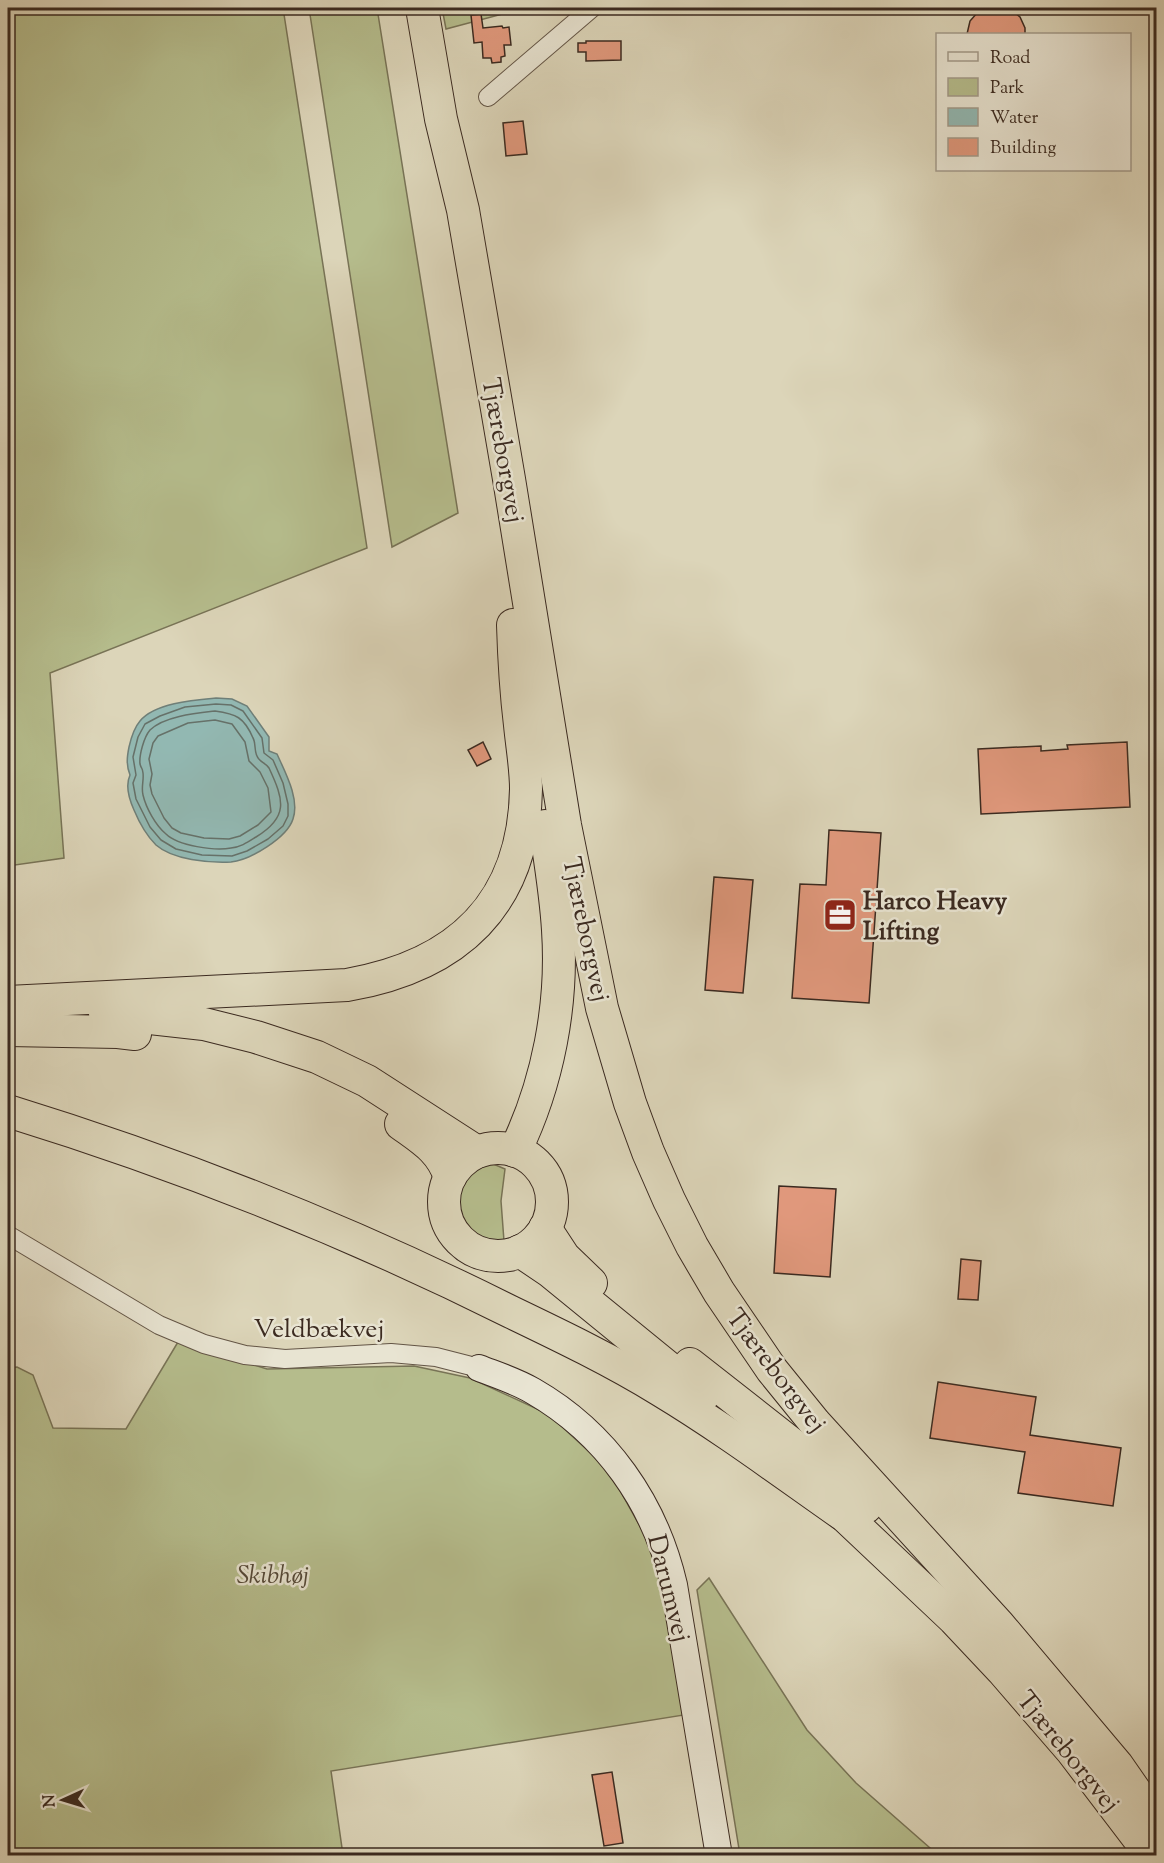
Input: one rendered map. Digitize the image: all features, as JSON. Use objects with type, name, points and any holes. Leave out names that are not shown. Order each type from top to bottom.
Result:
[{"type":"highway","name":"Tjæreborgvej","points":[[422,8],[441,119],[465,222],[565,825],[603,1008],[615,1055],[648,1152],[693,1246],[746,1333],[801,1406],[999,1625],[1117,1765],[1156,1821]]},
{"type":"highway","name":"Tjæreborgvej","points":[[441,119],[446,215],[513,625]]},
{"type":"highway","points":[[8,1002],[337,986],[400,973],[456,944],[477,924],[498,897],[509,875],[523,821],[526,788],[516,686],[513,625]]},
{"type":"highway","points":[[513,625],[551,863],[559,930],[554,1030],[545,1070],[529,1121],[524,1156]]},
{"type":"highway","points":[[524,1156],[558,1086],[568,1046],[573,996],[574,932],[565,825]]},
{"type":"highway","points":[[8,1011],[91,1012],[140,1016],[204,1024],[256,1037],[317,1057],[367,1082],[477,1152]]},
{"type":"highway","points":[[8,1030],[118,1032],[204,1043],[294,1068],[372,1105],[400,1123],[428,1144],[445,1161],[450,1177]]},
{"type":"highway","points":[[8,1112],[114,1146],[232,1188],[362,1243],[485,1299],[575,1343],[660,1389],[842,1514]]},
{"type":"highway","points":[[502,1148],[524,1156],[546,1178],[550,1190],[550,1216],[545,1228],[539,1237],[520,1251],[498,1256],[477,1252],[464,1244],[454,1233],[447,1220],[444,1206],[445,1191],[450,1177],[461,1163],[477,1152],[502,1148]]},
{"type":"highway","name":"Tjæreborgvej","points":[[545,1228],[564,1257],[591,1282],[696,1369],[816,1463],[999,1625]]},
{"type":"highway","name":"Tjæreborgvej","points":[[520,1251],[551,1272],[636,1343],[805,1476],[954,1619],[1002,1670],[1072,1751],[1152,1856]]},
{"type":"street","points":[[488,97],[592,8]]},
{"type":"street","name":"Veldbækvej","points":[[8,1235],[159,1325],[204,1344],[255,1356],[285,1359],[392,1353],[436,1357],[479,1368]]},
{"type":"street","name":"Darumvej","points":[[479,1368],[532,1390],[554,1404],[591,1434],[627,1476],[655,1524],[667,1556],[674,1585],[719,1856]]},
{"type":"green space","points":[[8,8],[283,8],[367,548],[50,673],[64,858],[8,866]]},
{"type":"green space","points":[[309,8],[377,8],[458,513],[392,547]]},
{"type":"green space","points":[[442,8],[525,8],[446,29]]},
{"type":"green space","points":[[491,1163],[505,1169],[501,1201],[504,1241],[486,1239],[472,1232],[463,1221],[458,1208],[459,1195],[464,1182],[475,1171]]},
{"type":"green space","name":"Skibhøj","points":[[178,1342],[267,1369],[414,1366],[470,1378],[548,1414],[608,1469],[651,1546],[670,1626],[684,1715],[331,1771],[343,1855],[8,1855],[8,1368],[17,1367],[33,1375],[53,1428],[126,1429]]},
{"type":"green space","points":[[709,1578],[807,1730],[856,1783],[938,1855],[740,1855],[697,1590]]},
{"type":"water","points":[[216,698],[232,699],[247,706],[269,737],[269,751],[277,754],[291,786],[295,803],[293,819],[276,840],[257,853],[231,862],[202,861],[181,857],[156,845],[138,819],[128,788],[130,775],[127,764],[128,751],[133,733],[140,721],[165,706]]},
{"type":"building","points":[[986,8],[1010,9],[1020,17],[1025,33],[967,33],[970,21]]},
{"type":"building","points":[[481,14],[483,28],[509,27],[511,45],[504,45],[505,56],[501,57],[501,62],[492,63],[491,58],[483,58],[482,42],[474,43],[471,15]]},
{"type":"building","points":[[586,41],[621,41],[621,60],[586,61],[586,52],[578,52],[578,43],[586,43]]},
{"type":"building","points":[[523,121],[527,154],[506,156],[503,123]]},
{"type":"building","points":[[483,742],[491,759],[477,766],[468,750]]},
{"type":"building","points":[[1127,742],[1130,807],[981,814],[978,749],[1041,746],[1041,751],[1068,749],[1067,745]]},
{"type":"building","points":[[829,830],[881,833],[869,1003],[792,998],[800,884],[826,885]]},
{"type":"building","points":[[714,877],[753,880],[743,993],[705,990]]},
{"type":"building","points":[[779,1186],[836,1189],[830,1277],[774,1273]]},
{"type":"building","points":[[961,1259],[981,1261],[978,1300],[958,1299]]},
{"type":"building","points":[[938,1382],[1036,1397],[1030,1435],[1121,1448],[1113,1506],[1018,1493],[1025,1452],[930,1438]]},
{"type":"building","points":[[612,1772],[623,1843],[604,1846],[592,1775]]},
{"type":"place","name":"Harco Heavy Lifting","points":[[840,915]]}]
